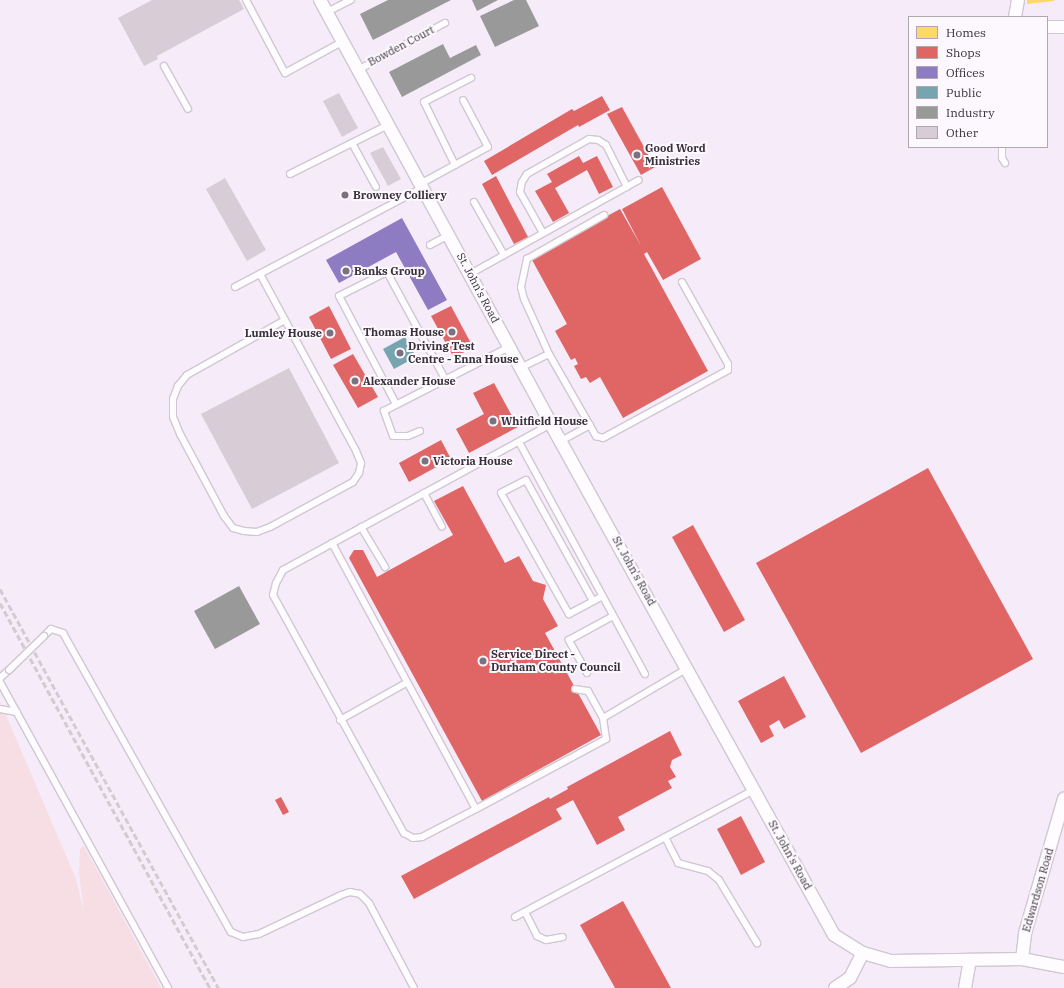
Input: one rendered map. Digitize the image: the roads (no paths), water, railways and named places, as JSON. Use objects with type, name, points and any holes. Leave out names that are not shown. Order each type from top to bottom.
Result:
[{"type":"street","name":"St. John's Road","points":[[320,0],[520,368],[688,668],[834,935],[863,953],[891,961],[970,962],[1022,959],[1064,967]]},
{"type":"street","points":[[1015,16],[1018,0]]},
{"type":"street","points":[[1048,26],[1064,27]]},
{"type":"street","name":"Edwardson Road","points":[[1022,959],[1025,933],[1064,799]]},
{"type":"street","points":[[835,988],[850,978],[863,953]]},
{"type":"street","points":[[965,988],[970,962]]},
{"type":"lane","points":[[246,0],[285,73],[342,42]]},
{"type":"lane","points":[[326,12],[350,0]]},
{"type":"lane","name":"Bowden Court","points":[[358,70],[445,23]]},
{"type":"lane","points":[[164,66],[188,109]]},
{"type":"lane","points":[[455,165],[424,102],[471,78]]},
{"type":"lane","points":[[235,286],[260,274],[421,186],[488,147],[463,100]]},
{"type":"lane","points":[[290,174],[388,125]]},
{"type":"lane","points":[[543,233],[520,192],[522,182],[527,174],[588,139],[598,140],[606,145],[627,187]]},
{"type":"lane","points":[[352,143],[376,187]]},
{"type":"lane","points":[[1002,148],[1002,158],[1005,163]]},
{"type":"lane","points":[[470,274],[639,180]]},
{"type":"lane","points":[[474,202],[504,255]]},
{"type":"lane","points":[[604,215],[527,259],[521,287],[524,299],[549,354],[596,436],[603,438],[728,370],[728,364],[682,282]]},
{"type":"lane","points":[[430,245],[449,235]]},
{"type":"lane","points":[[396,404],[339,296],[387,272],[445,379]]},
{"type":"lane","points":[[260,274],[285,320],[356,451],[361,463],[359,473],[353,482],[270,527],[257,532],[233,528],[173,417],[173,399],[178,386],[187,375],[285,320]]},
{"type":"lane","points":[[420,431],[408,436],[393,436],[384,412],[396,404],[509,347]]},
{"type":"lane","points":[[520,368],[549,354]]},
{"type":"lane","points":[[551,424],[283,570],[276,583],[273,595],[340,720],[404,833],[413,838],[422,837],[606,739],[603,718],[588,691],[575,689]]},
{"type":"lane","points":[[561,441],[590,425]]},
{"type":"lane","points":[[519,442],[645,674]]},
{"type":"lane","points":[[593,601],[526,480],[501,494],[569,614],[603,596]]},
{"type":"lane","points":[[424,493],[442,527]]},
{"type":"lane","points":[[361,527],[385,567]]},
{"type":"lane","points":[[332,543],[406,683],[476,809]]},
{"type":"lane","points":[[586,673],[568,640],[613,616]]},
{"type":"lane","points":[[0,678],[51,630],[63,633],[231,932],[243,937],[259,934],[341,895],[350,892],[360,894],[369,903],[414,988]]},
{"type":"lane","points":[[603,718],[688,668]]},
{"type":"lane","points":[[0,682],[168,988]]},
{"type":"lane","points":[[340,720],[406,683]]},
{"type":"lane","points":[[0,708],[17,712]]},
{"type":"lane","points":[[515,917],[754,790]]},
{"type":"lane","points":[[665,837],[678,863],[708,871],[719,880],[757,943]]},
{"type":"lane","points":[[525,912],[538,936],[546,940],[563,937]]},
{"type":"railway","points":[[0,589],[218,988]]},
{"type":"railway","points":[[0,603],[210,988]]},
{"type":"place","name":"Good Word Ministries","points":[[637,155]]},
{"type":"place","name":"Browney Colliery","points":[[345,195]]},
{"type":"place","name":"Banks Group","points":[[346,271]]},
{"type":"place","name":"Thomas House","points":[[452,332]]},
{"type":"place","name":"Lumley House","points":[[330,333]]},
{"type":"place","name":"Driving Test Centre - Enna House","points":[[400,353]]},
{"type":"place","name":"Alexander House","points":[[355,381]]},
{"type":"place","name":"Whitfield House","points":[[493,421]]},
{"type":"place","name":"Victoria House","points":[[425,461]]},
{"type":"place","name":"Service Direct - Durham County Council","points":[[483,661]]}]
